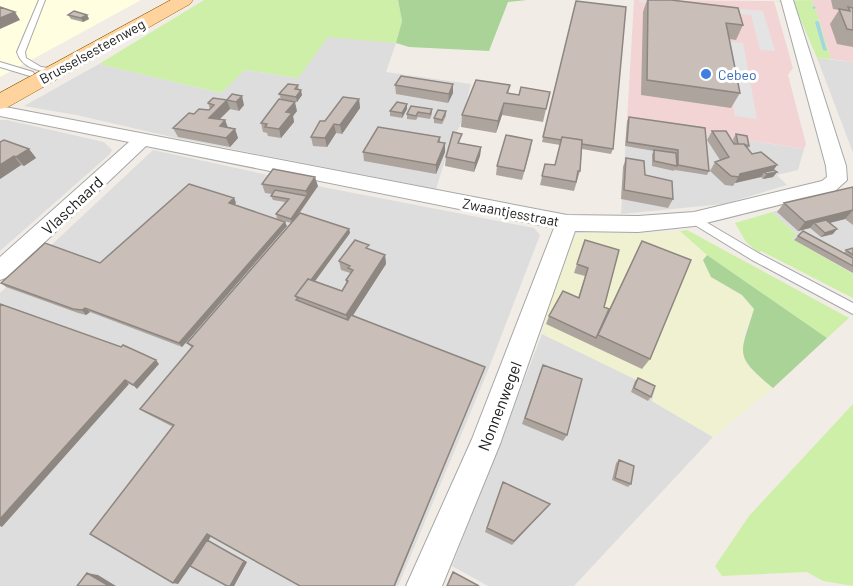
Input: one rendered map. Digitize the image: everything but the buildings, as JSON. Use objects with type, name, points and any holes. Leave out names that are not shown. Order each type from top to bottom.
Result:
[{"type":"main road","name":"Brusselsesteenweg","points":[[0,102],[41,72],[159,0]]},
{"type":"main road","name":"Brusselsesteenweg","points":[[0,91],[184,0]]},
{"type":"street","name":"Zwaantjesstraat","points":[[0,111],[567,223],[638,224],[694,219],[828,186],[837,180],[836,166],[787,0]]},
{"type":"street","name":"Vlaschaard","points":[[0,271],[143,139]]},
{"type":"street","name":"Nonnenwegel","points":[[424,586],[485,444],[567,223]]},
{"type":"lane","points":[[41,72],[22,59],[21,52],[42,0]]},
{"type":"lane","points":[[0,64],[41,72]]},
{"type":"lane","points":[[694,219],[853,309]]},
{"type":"shaded area","points":[[0,0],[141,0],[0,77]]},
{"type":"shaded area","points":[[634,0],[774,1],[793,68],[788,75],[806,144],[804,149],[627,121]]},
{"type":"shaded area","points":[[639,0],[763,11],[775,51],[760,50],[751,15],[639,2]]},
{"type":"shaded area","points":[[813,0],[853,0],[853,62],[831,59],[815,7],[812,6]]},
{"type":"shaded area","points":[[328,36],[396,43],[386,72],[471,84],[460,126],[451,141],[436,189],[24,106],[99,64],[221,93],[245,70],[298,78]]},
{"type":"shaded area","points":[[723,41],[743,43],[757,119],[735,116]]},
{"type":"shaded area","points":[[817,58],[853,62],[853,153],[841,121]]},
{"type":"shaded area","points":[[0,120],[104,142],[112,150],[0,251]]},
{"type":"shaded area","points":[[627,121],[804,149],[798,170],[777,175],[787,185],[724,204],[621,214]]},
{"type":"shaded area","points":[[153,150],[328,188],[534,228],[540,235],[487,373],[398,586],[0,586],[0,293]]},
{"type":"shaded area","points":[[853,188],[853,274],[792,239],[797,235],[772,212]]},
{"type":"shaded area","points":[[680,231],[707,255],[703,260],[711,277],[742,295],[754,309],[743,336],[749,368],[773,388],[713,437],[652,401],[655,389],[542,334],[555,282],[574,237],[588,232],[630,234]]},
{"type":"shaded area","points":[[542,334],[656,389],[652,401],[713,437],[574,586],[488,586],[452,566]]},
{"type":"green space","points":[[204,0],[398,0],[402,21],[396,43],[328,37],[298,78],[245,70],[221,93],[99,64]]},
{"type":"green space","points":[[398,0],[527,0],[508,2],[489,51],[409,47],[396,43],[402,21]]},
{"type":"green space","points":[[813,0],[812,6],[815,7],[831,59],[817,58],[794,4],[774,1]]},
{"type":"green space","points":[[772,212],[797,235],[792,239],[853,274],[853,298],[761,251],[759,253],[746,242],[735,223]]},
{"type":"green space","points":[[687,230],[849,318],[827,338],[707,255],[680,231]]},
{"type":"green space","points":[[707,255],[827,338],[773,388],[751,368],[743,353],[745,336],[754,309],[742,295],[711,277],[703,260]]},
{"type":"green space","points":[[853,404],[853,586],[823,581],[807,572],[722,576],[715,566],[749,516]]},
{"type":"waterway","points":[[817,22],[825,50]]},
{"type":"place","name":"Cebeo","points":[[706,74]]}]
